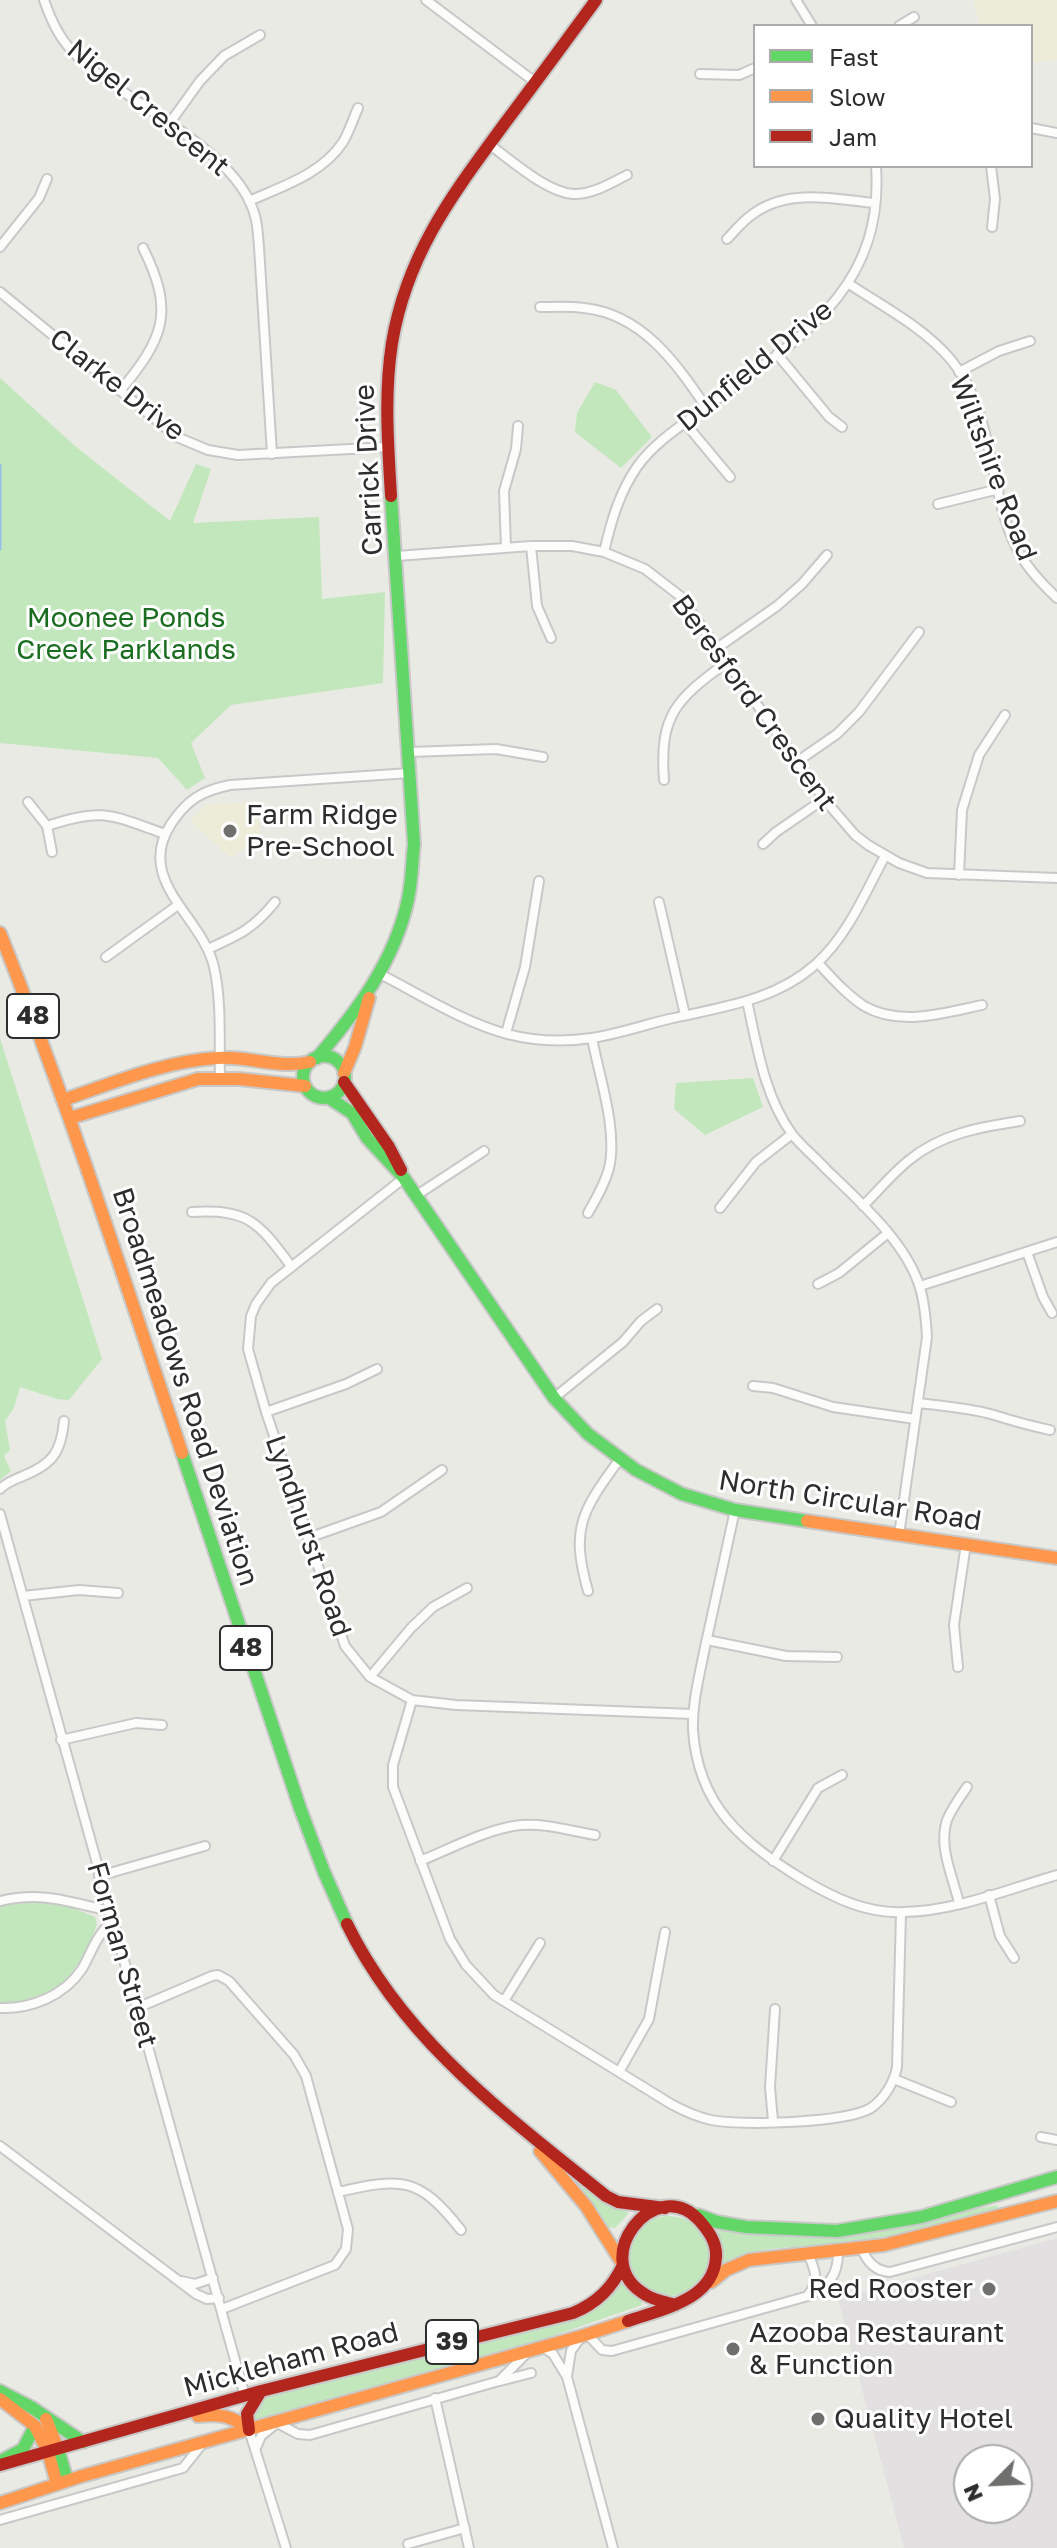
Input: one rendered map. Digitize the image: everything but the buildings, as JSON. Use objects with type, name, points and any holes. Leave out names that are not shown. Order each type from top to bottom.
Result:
[{"type":"main road","name":"Carrick Drive","points":[[314,1060],[371,991],[391,951],[408,898],[414,844],[388,447],[387,390],[397,314],[426,237],[447,202],[596,0]]},
{"type":"main road","name":"Broadmeadows Road Deviation","points":[[0,933],[70,1118],[300,1808],[337,1905],[375,1976],[414,2027],[454,2070],[606,2196],[618,2202],[665,2208]]},
{"type":"main road","name":"Carrick Drive","points":[[344,1078],[371,991]]},
{"type":"main road","points":[[335,1036],[355,1047]]},
{"type":"main road","points":[[63,1100],[186,1062],[220,1058],[248,1059],[286,1067],[324,1056],[337,1061],[344,1078],[339,1092],[329,1098],[314,1095],[305,1086],[276,1080],[198,1079],[70,1118]]},
{"type":"main road","points":[[305,1086],[304,1073],[314,1060]]},
{"type":"main road","points":[[141,1075],[149,1094]]},
{"type":"main road","name":"North Circular Road","points":[[344,1078],[363,1113],[384,1138],[404,1178]]},
{"type":"main road","name":"North Circular Road","points":[[329,1098],[352,1113],[367,1138],[417,1195],[554,1398],[588,1434],[619,1460],[674,1490],[735,1510],[1056,1558]]},
{"type":"main road","name":"Broadmeadows Road Deviation","points":[[516,2123],[567,2181],[623,2264]]},
{"type":"main road","points":[[665,2208],[749,2228],[838,2231],[902,2221],[1057,2177]]},
{"type":"main road","name":"39","points":[[675,2305],[742,2262],[906,2241],[1054,2204]]},
{"type":"main road","name":"39","points":[[623,2264],[622,2250],[632,2226],[652,2210],[665,2208]]},
{"type":"main road","points":[[690,2212],[703,2221],[717,2247],[717,2263],[703,2289]]},
{"type":"main road","points":[[623,2264],[627,2277],[636,2288],[646,2295],[675,2305]]},
{"type":"main road","name":"Mickleham Road","points":[[0,2463],[261,2391],[573,2313],[600,2298],[620,2273],[623,2264]]},
{"type":"main road","name":"Mickleham Road","points":[[0,2503],[62,2482],[584,2335],[675,2305]]},
{"type":"main road","points":[[0,2391],[83,2442]]},
{"type":"main road","points":[[249,2430],[247,2414],[261,2391]]},
{"type":"main road","points":[[0,2399],[35,2426],[53,2450]]},
{"type":"main road","points":[[161,2420],[221,2414],[236,2417],[249,2430]]},
{"type":"main road","points":[[45,2416],[62,2482]]},
{"type":"main road","points":[[0,2463],[23,2449],[35,2426]]},
{"type":"street","name":"Nigel Crescent","points":[[44,0],[53,24],[76,55],[215,157],[236,180],[249,201],[256,217],[259,247],[272,454]]},
{"type":"street","points":[[796,0],[811,24]]},
{"type":"street","points":[[429,1],[535,82]]},
{"type":"street","points":[[902,24],[914,17]]},
{"type":"street","points":[[169,124],[200,81],[224,56],[260,35]]},
{"type":"street","points":[[700,74],[739,75],[753,69]]},
{"type":"street","points":[[249,201],[302,177],[330,159],[344,140],[358,108]]},
{"type":"street","points":[[1033,128],[1057,133]]},
{"type":"street","points":[[490,145],[552,188],[572,194],[603,187],[627,175]]},
{"type":"street","name":"Dunfield Drive","points":[[604,552],[612,517],[638,465],[685,423],[811,327],[849,284],[864,254],[873,224],[876,168]]},
{"type":"street","points":[[991,168],[995,199],[992,227]]},
{"type":"street","points":[[0,247],[39,198],[47,179]]},
{"type":"street","points":[[727,239],[749,216],[782,199],[805,196],[875,203]]},
{"type":"street","points":[[120,391],[144,363],[156,340],[163,312],[160,287],[143,248]]},
{"type":"street","name":"Wiltshire Road","points":[[849,284],[922,332],[952,360],[970,390],[983,425],[1017,549],[1042,585],[1057,598]]},
{"type":"street","name":"Clarke Drive","points":[[0,292],[177,437],[208,450],[238,455],[388,447]]},
{"type":"street","points":[[540,307],[597,310],[621,319],[646,334],[665,351],[706,407]]},
{"type":"street","points":[[959,372],[999,351],[1030,341]]},
{"type":"street","points":[[777,354],[829,417],[842,427]]},
{"type":"street","points":[[685,423],[730,477]]},
{"type":"street","points":[[506,548],[504,491],[516,449],[518,426]]},
{"type":"street","points":[[938,504],[999,489]]},
{"type":"street","points":[[531,546],[537,606],[551,638]]},
{"type":"street","name":"Beresford Crescent","points":[[397,556],[572,546],[604,552],[645,569],[680,596],[824,799],[855,835],[885,856],[927,873],[1057,878]]},
{"type":"street","points":[[717,648],[777,606],[802,584],[827,555]]},
{"type":"street","points":[[798,761],[837,734],[859,712],[919,632]]},
{"type":"street","points":[[664,780],[662,757],[665,730],[671,716],[682,699],[727,662]]},
{"type":"street","points":[[959,875],[962,810],[979,755],[1005,715]]},
{"type":"street","points":[[409,752],[496,749],[543,757]]},
{"type":"street","points":[[220,1077],[214,967],[208,949],[168,889],[162,872],[165,834],[185,804],[214,788],[410,773]]},
{"type":"street","points":[[763,844],[824,799]]},
{"type":"street","points":[[28,802],[47,826],[52,852]]},
{"type":"street","points":[[47,826],[80,814],[106,813],[165,834]]},
{"type":"street","points":[[380,974],[476,1022],[506,1033],[550,1040],[592,1038],[747,1001],[781,989],[818,963],[844,932],[885,856]]},
{"type":"street","points":[[506,1033],[525,967],[539,881]]},
{"type":"street","points":[[208,949],[246,932],[275,902]]},
{"type":"street","points":[[659,902],[685,1015]]},
{"type":"street","points":[[106,957],[178,905]]},
{"type":"street","points":[[818,963],[845,991],[881,1013],[897,1017],[932,1016],[982,1005]]},
{"type":"street","points":[[747,1001],[765,1078],[792,1134],[888,1233],[920,1286],[927,1337],[899,1535]]},
{"type":"street","points":[[588,1213],[604,1182],[611,1153],[607,1113],[592,1038]]},
{"type":"street","points":[[863,1206],[908,1161],[928,1147],[957,1134],[1020,1121]]},
{"type":"street","points":[[720,1208],[756,1162],[792,1134]]},
{"type":"street","points":[[417,1195],[484,1151]]},
{"type":"street","name":"Lyndhurst Road","points":[[404,1178],[291,1266],[263,1292],[250,1325],[248,1349],[266,1412],[345,1646],[370,1677],[412,1700],[456,1705],[693,1714]]},
{"type":"street","points":[[192,1212],[219,1210],[248,1219],[265,1232],[291,1266]]},
{"type":"street","points":[[818,1284],[839,1273],[888,1233]]},
{"type":"street","points":[[920,1286],[1057,1242]]},
{"type":"street","points":[[1027,1252],[1052,1313]]},
{"type":"street","points":[[554,1398],[623,1342],[641,1321],[657,1309]]},
{"type":"street","points":[[266,1412],[346,1384],[377,1369]]},
{"type":"street","points":[[753,1386],[773,1388],[833,1407],[915,1419]]},
{"type":"street","points":[[918,1403],[956,1407],[1050,1430]]},
{"type":"street","points":[[0,1489],[48,1463],[55,1456],[60,1448],[64,1421]]},
{"type":"street","points":[[588,1591],[579,1555],[581,1524],[590,1502],[619,1460]]},
{"type":"street","points":[[308,1538],[381,1512],[442,1470]]},
{"type":"street","points":[[735,1510],[693,1714],[699,1765],[718,1809],[747,1841],[773,1861],[845,1902],[861,1907],[901,1913],[923,1911],[1057,1875]]},
{"type":"street","name":"Forman Street","points":[[0,1514],[245,2396]]},
{"type":"street","points":[[958,1667],[954,1625],[966,1544]]},
{"type":"street","points":[[370,1677],[433,1607],[467,1588]]},
{"type":"street","points":[[23,1596],[79,1590],[118,1593]]},
{"type":"street","points":[[707,1640],[786,1656],[837,1657]]},
{"type":"street","points":[[412,1700],[392,1776],[396,1799],[457,1951],[485,1987],[504,2001],[671,2104],[699,2116],[727,2122],[852,2116],[875,2105],[894,2079],[898,2056],[901,1913]]},
{"type":"street","points":[[61,1740],[136,1723],[162,1725]]},
{"type":"street","points":[[773,1861],[818,1788],[842,1775]]},
{"type":"street","points":[[959,1903],[946,1856],[945,1832],[947,1821],[967,1787]]},
{"type":"street","points":[[420,1861],[496,1831],[519,1826],[548,1827],[595,1835]]},
{"type":"street","points":[[99,1876],[205,1846]]},
{"type":"street","points":[[0,1901],[34,1895],[110,1911]]},
{"type":"street","points":[[989,1895],[1000,1936],[1014,1958]]},
{"type":"street","points":[[0,2008],[26,2006],[64,1989],[82,1969],[99,1935],[112,1922]]},
{"type":"street","points":[[619,2072],[649,2019],[665,1932]]},
{"type":"street","points":[[504,2001],[540,1943]]},
{"type":"street","points":[[137,2008],[212,1976],[223,1976],[229,1981],[300,2064],[338,2192],[349,2238],[342,2257],[335,2265],[222,2309]]},
{"type":"street","points":[[773,2121],[771,2075],[775,2009]]},
{"type":"street","points":[[894,2079],[951,2102]]},
{"type":"street","points":[[1041,2137],[1057,2140]]},
{"type":"street","points":[[0,2146],[196,2294],[207,2299],[219,2298]]},
{"type":"street","points":[[338,2192],[393,2183],[419,2188],[437,2201],[461,2230]]},
{"type":"street","points":[[862,2249],[866,2259],[877,2269],[890,2272],[1057,2227]]},
{"type":"street","points":[[567,2377],[571,2351],[584,2335],[602,2350],[612,2351],[808,2296],[831,2281],[838,2265],[838,2252]]},
{"type":"street","points":[[808,2254],[816,2281],[808,2296]]},
{"type":"street","points":[[180,2281],[195,2284],[213,2278]]},
{"type":"street","points":[[535,2349],[553,2354],[567,2377],[613,2548]]},
{"type":"street","name":"Mickleham Road","points":[[277,2423],[298,2434],[310,2435],[499,2381],[535,2349]]},
{"type":"street","points":[[499,2381],[531,2373]]},
{"type":"street","points":[[435,2398],[469,2548]]},
{"type":"street","points":[[256,2448],[261,2436],[277,2423]]},
{"type":"street","points":[[249,2430],[286,2548]]},
{"type":"street","name":"Mickleham Road","points":[[0,2520],[183,2468],[204,2442]]},
{"type":"street","points":[[408,2544],[465,2528]]},
{"type":"shaded area","points":[[973,0],[1057,0],[1057,60],[1033,62],[1033,24],[979,24]]},
{"type":"shaded area","name":"Farm Ridge Pre-School","points":[[256,802],[261,841],[230,857],[190,821],[207,804]]},
{"type":"shaded area","points":[[1057,2238],[1057,2548],[904,2548],[838,2299]]},
{"type":"green space","name":"Moonee Ponds Creek Parklands","points":[[0,378],[75,446],[170,521],[196,464],[211,469],[193,523],[319,517],[322,599],[385,592],[383,683],[231,705],[191,743],[205,778],[187,790],[158,758],[0,743]]},
{"type":"green space","points":[[595,382],[616,390],[652,437],[621,468],[575,432],[577,413]]},
{"type":"green space","points":[[0,1038],[102,1359],[69,1400],[20,1387],[14,1408],[5,1421],[10,1450],[4,1456],[11,1471],[0,1480]]},
{"type":"green space","points":[[753,1078],[763,1107],[705,1135],[674,1109],[676,1083]]},
{"type":"green space","points":[[20,1900],[64,1904],[95,1917],[97,1924],[83,1956],[63,1982],[36,1999],[0,2004],[0,1904]]},
{"type":"green space","points":[[573,2177],[615,2207],[629,2213],[615,2228],[608,2227]]},
{"type":"green space","points":[[997,2205],[999,2210],[943,2226],[848,2244],[766,2250],[721,2265],[716,2231],[864,2234],[904,2228]]},
{"type":"green space","points":[[669,2216],[684,2219],[697,2228],[706,2241],[709,2256],[706,2271],[697,2284],[684,2293],[669,2296],[654,2293],[641,2284],[632,2271],[629,2256],[632,2241],[641,2228],[654,2219]]},
{"type":"green space","points":[[621,2280],[641,2299],[642,2305],[538,2341],[254,2421],[253,2411],[262,2399],[271,2395],[557,2322]]},
{"type":"waterway","points":[[0,465],[0,549]]},
{"type":"traffic: fast","points":[[317,1058],[360,1003],[384,964],[402,922],[410,885],[414,844],[391,496]]},
{"type":"traffic: fast","points":[[324,1056],[339,1062],[345,1077],[339,1092],[324,1098],[309,1092],[303,1077],[309,1062],[324,1056]]},
{"type":"traffic: fast","points":[[329,1098],[352,1113],[367,1138],[404,1178],[554,1398],[588,1434],[636,1470],[682,1494],[735,1510],[807,1521]]},
{"type":"traffic: fast","points":[[182,1453],[300,1808],[347,1924]]},
{"type":"traffic: fast","points":[[698,2215],[746,2227],[837,2231],[921,2217],[1057,2177]]},
{"type":"traffic: fast","points":[[0,2391],[31,2407],[83,2442]]},
{"type":"traffic: fast","points":[[3,2460],[23,2449],[35,2426]]},
{"type":"traffic: fast","points":[[58,2449],[67,2480]]},
{"type":"traffic: slow","points":[[0,933],[72,1127],[182,1453]]},
{"type":"traffic: slow","points":[[344,1073],[369,998]]},
{"type":"traffic: slow","points":[[63,1100],[178,1063],[218,1058],[287,1064],[310,1062]]},
{"type":"traffic: slow","points":[[70,1118],[198,1079],[239,1079],[305,1086]]},
{"type":"traffic: slow","points":[[807,1521],[1057,1558]]},
{"type":"traffic: slow","points":[[540,2151],[586,2206],[622,2263]]},
{"type":"traffic: slow","points":[[711,2282],[726,2270],[749,2260],[884,2245],[1057,2201]]},
{"type":"traffic: slow","points":[[0,2503],[82,2476],[628,2321]]},
{"type":"traffic: slow","points":[[0,2399],[35,2426],[48,2452]]},
{"type":"traffic: slow","points":[[198,2416],[225,2417],[249,2430]]},
{"type":"traffic: slow","points":[[46,2419],[58,2449]]},
{"type":"traffic: slow","points":[[48,2452],[57,2484]]},
{"type":"traffic: jam","points":[[391,496],[388,381],[392,343],[409,281],[450,200],[596,0]]},
{"type":"traffic: jam","points":[[344,1082],[389,1147],[401,1170]]},
{"type":"traffic: jam","points":[[347,1924],[370,1966],[398,2005],[428,2040],[496,2106],[606,2196],[618,2202],[665,2208]]},
{"type":"traffic: jam","points":[[628,2321],[670,2307],[684,2301],[696,2293],[713,2272],[715,2246],[705,2227],[681,2208],[663,2207],[646,2214],[633,2227],[624,2244],[623,2262],[629,2280],[646,2295],[656,2300],[664,2302],[671,2304],[675,2305]]},
{"type":"traffic: jam","points":[[0,2465],[261,2391],[573,2313],[603,2294],[623,2265]]},
{"type":"traffic: jam","points":[[249,2430],[247,2414],[261,2391]]},
{"type":"place","name":"Farm Ridge Pre-School","points":[[230,831]]},
{"type":"place","name":"Red Rooster","points":[[989,2289]]},
{"type":"place","name":"Azooba Restaurant & Function","points":[[733,2349]]},
{"type":"place","name":"Quality Hotel","points":[[818,2419]]}]
